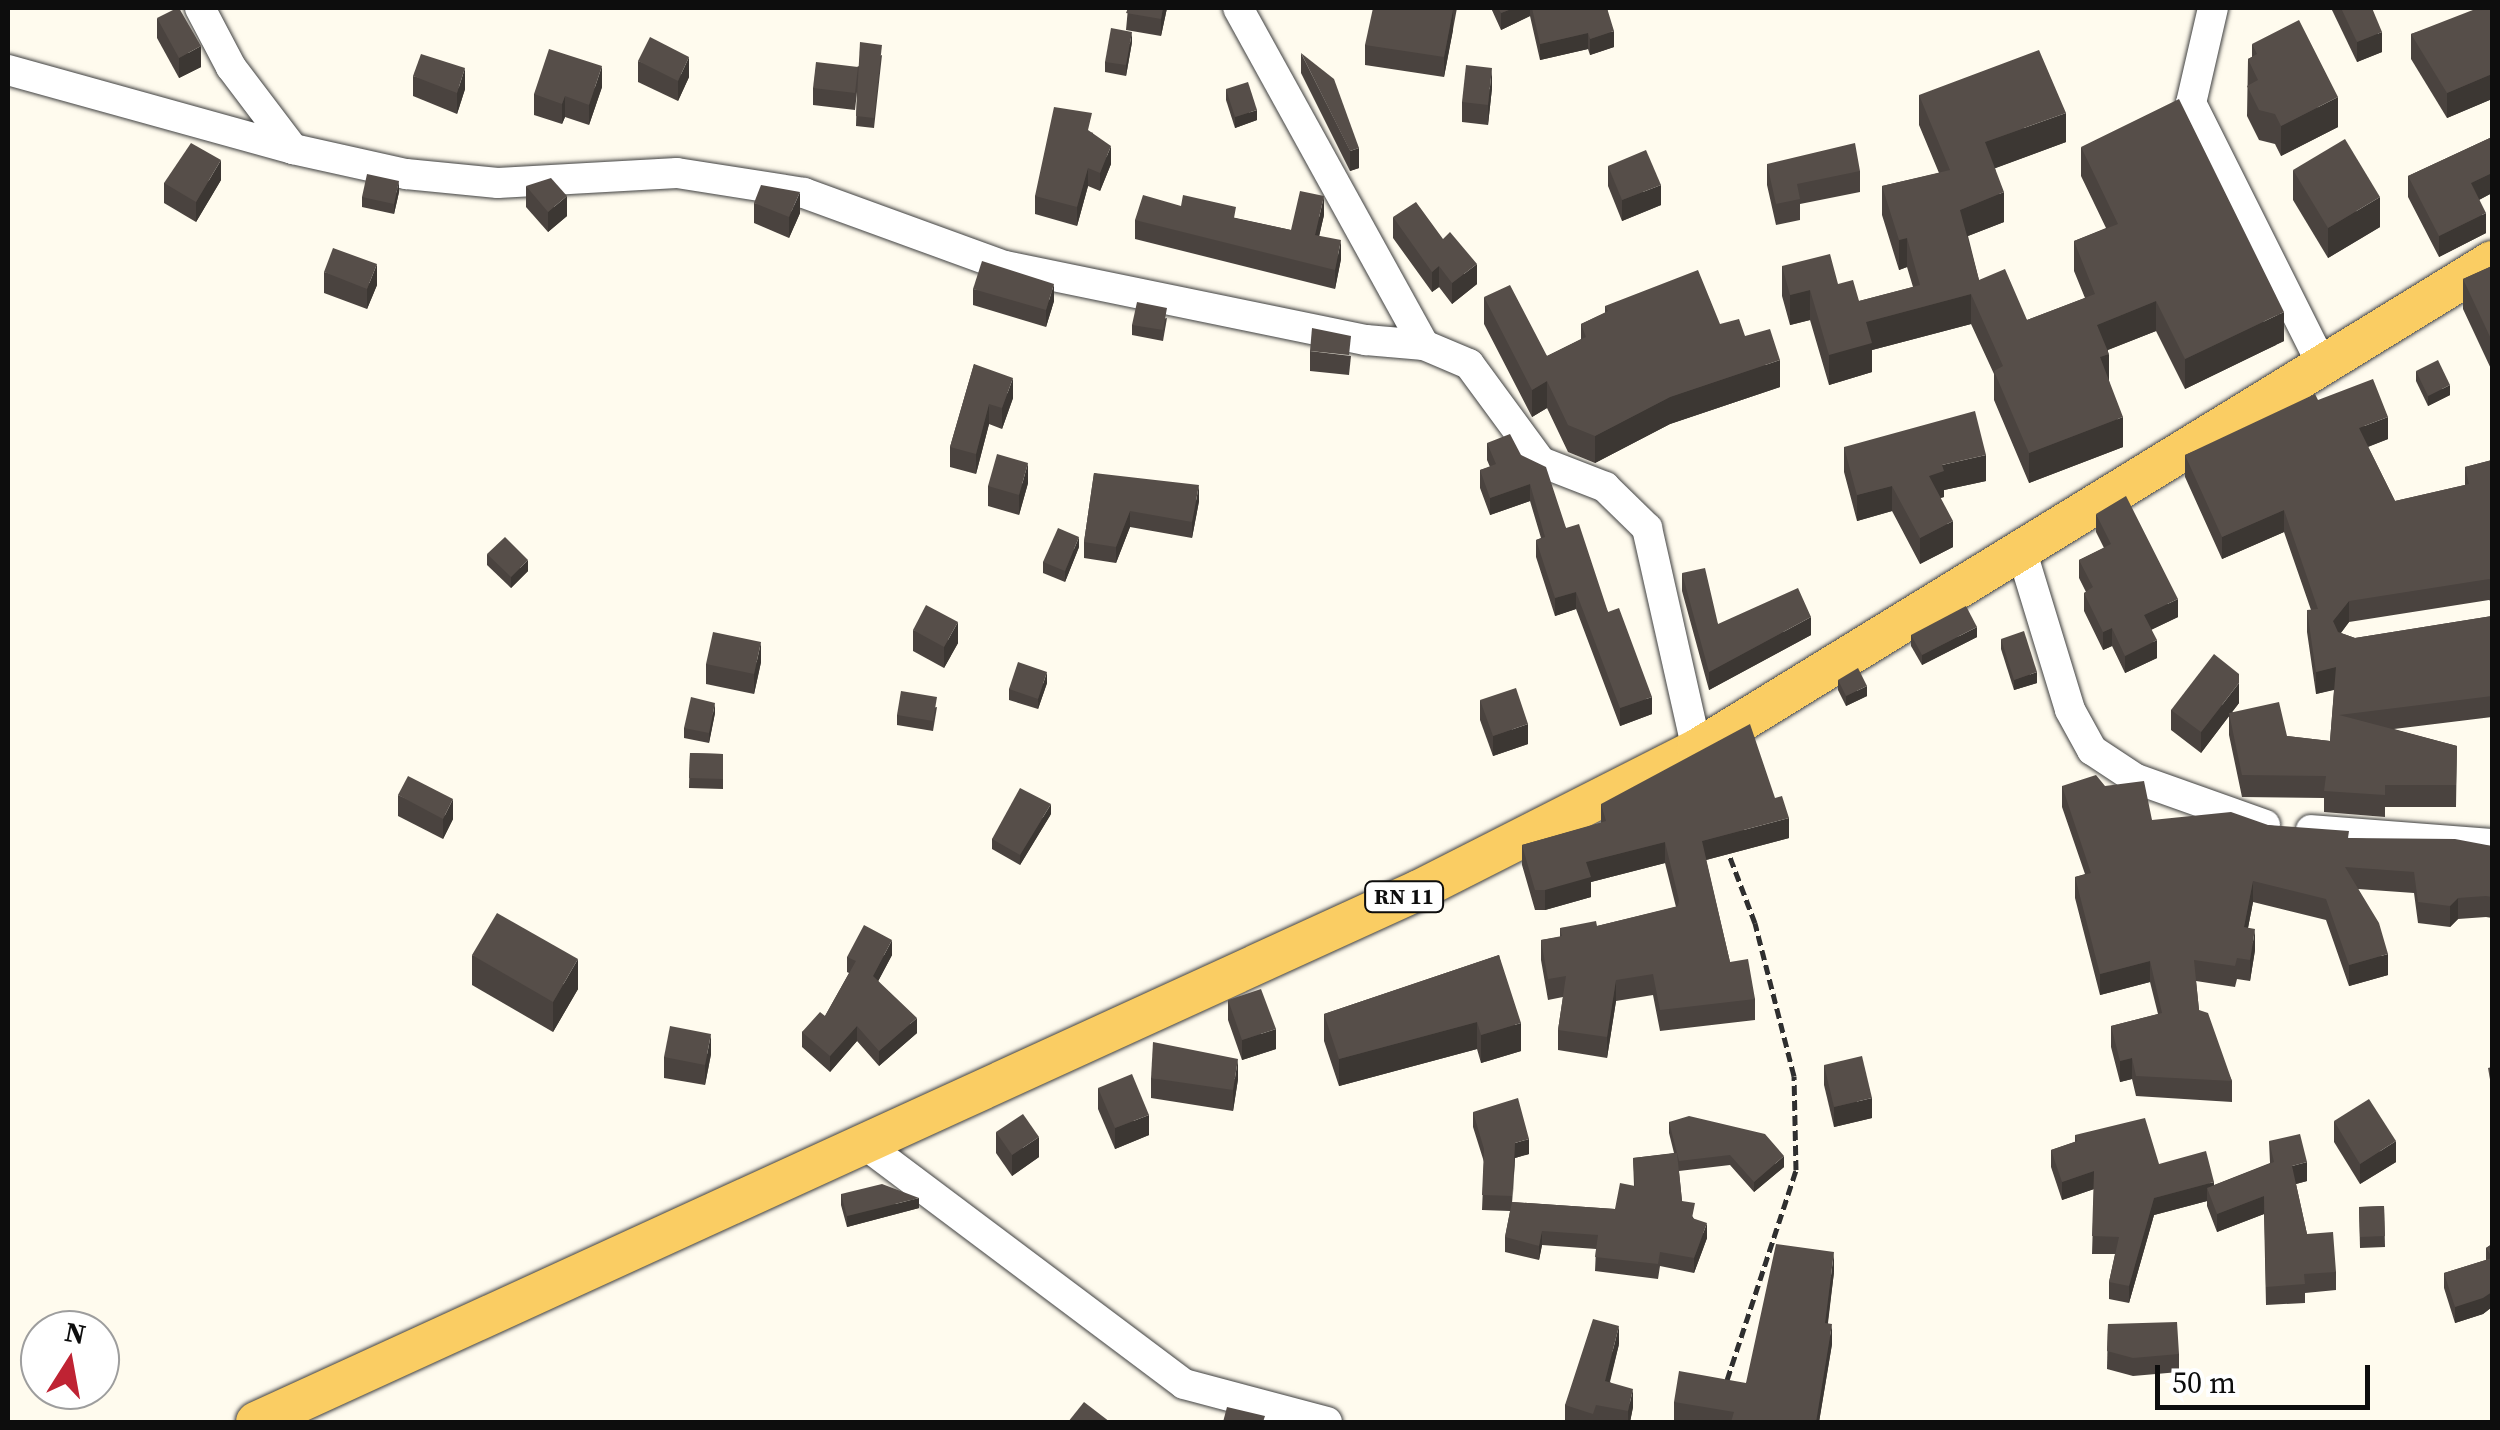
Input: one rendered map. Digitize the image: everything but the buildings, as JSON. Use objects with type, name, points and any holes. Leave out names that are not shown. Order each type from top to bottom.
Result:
[{"type":"main road","name":"RN 11","points":[[256,1422],[867,1146],[1419,890],[1697,748],[2020,546],[2324,369],[2492,260]]},
{"type":"street","points":[[200,8],[231,67],[293,150]]},
{"type":"street","points":[[1238,8],[1424,344]]},
{"type":"street","points":[[2213,8],[2191,103],[2324,369]]},
{"type":"street","points":[[8,70],[293,150],[406,174],[498,183],[676,173],[804,193],[1005,266],[1366,340],[1424,344],[1469,364],[1541,462],[1605,487],[1647,528],[1697,748]]},
{"type":"street","points":[[2020,546],[2070,710],[2092,750],[2136,779],[2270,826],[2492,844]]},
{"type":"street","points":[[867,1146],[1184,1384],[1327,1422]]},
{"type":"path","points":[[1724,841],[1756,923],[1794,1076],[1796,1170],[1727,1380]]}]
